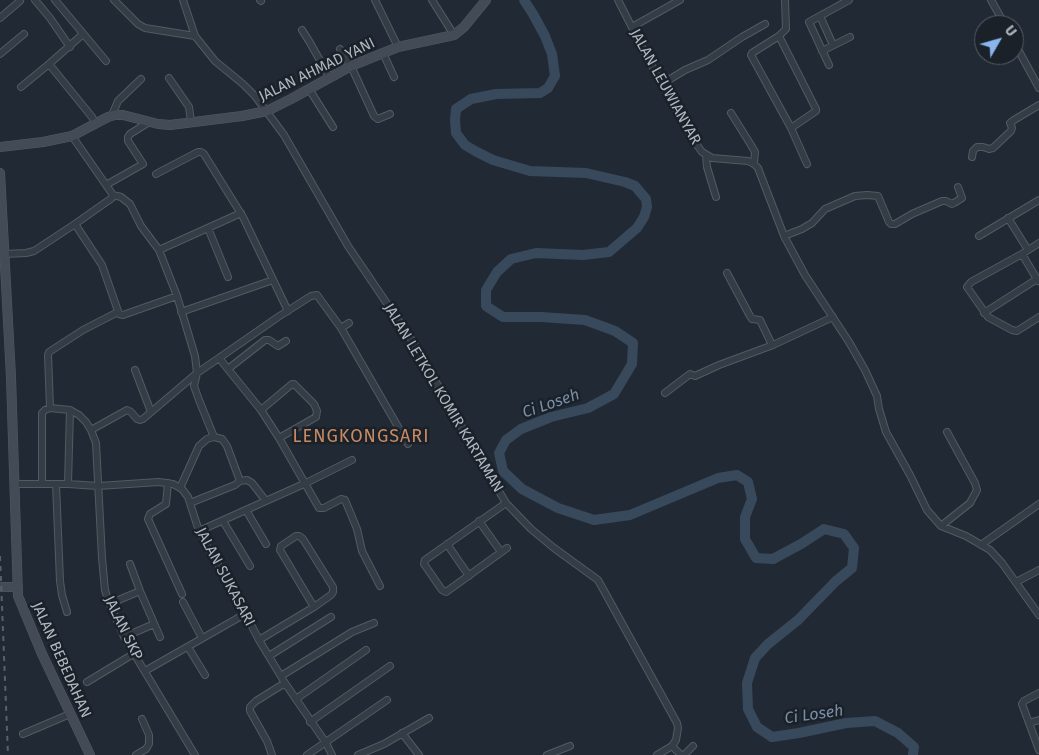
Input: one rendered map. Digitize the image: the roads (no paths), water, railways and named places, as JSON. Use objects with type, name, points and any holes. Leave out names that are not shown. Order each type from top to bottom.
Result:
[{"type":"street","points":[[36,0],[70,47]]},
{"type":"street","points":[[55,0],[106,61]]},
{"type":"street","points":[[114,0],[138,24],[145,28],[195,36]]},
{"type":"street","points":[[375,0],[398,47]]},
{"type":"street","points":[[432,0],[454,35],[464,27],[486,0]]},
{"type":"street","name":"JALAN LEUWIANYAR","points":[[618,0],[662,84],[697,145],[706,155],[712,158],[748,161],[754,164]]},
{"type":"street","points":[[632,27],[680,0]]},
{"type":"street","points":[[785,0],[786,28],[779,36],[751,55],[791,128],[807,164]]},
{"type":"street","points":[[829,65],[808,23],[849,0]]},
{"type":"street","points":[[991,0],[999,15]]},
{"type":"street","points":[[0,18],[20,1]]},
{"type":"street","name":"JALAN LETKOL KOMIR KARTAMAN","points":[[186,1],[195,36],[215,61],[248,89],[267,111],[290,144],[348,246],[413,342],[506,503],[531,529],[598,580],[677,722],[677,736],[672,746]]},
{"type":"street","points":[[820,16],[833,45]]},
{"type":"street","points":[[662,84],[684,70],[708,60],[723,51],[730,44],[766,24]]},
{"type":"street","points":[[302,30],[330,78]]},
{"type":"street","points":[[0,54],[24,34]]},
{"type":"street","points":[[21,87],[83,34]]},
{"type":"street","name":"JALAN AHMAD YANI","points":[[112,115],[122,115],[148,122],[170,125],[246,116],[267,111],[352,66],[398,47],[454,35]]},
{"type":"street","points":[[779,36],[816,109],[816,111],[791,128]]},
{"type":"street","points":[[822,51],[850,37]]},
{"type":"street","points":[[340,49],[352,66],[374,116],[380,119],[390,114]]},
{"type":"street","points":[[383,53],[394,77]]},
{"type":"street","points":[[1024,60],[1039,88]]},
{"type":"street","points":[[49,64],[96,124]]},
{"type":"street","points":[[169,78],[189,107],[191,122]]},
{"type":"street","points":[[0,147],[43,142],[72,136],[112,115],[118,101],[142,79]]},
{"type":"street","points":[[309,89],[333,127]]},
{"type":"street","points":[[972,157],[975,148],[992,148],[1011,131],[1011,122],[1039,105]]},
{"type":"street","points":[[732,113],[755,152],[754,164],[761,173],[789,247],[865,370],[877,396],[886,432],[924,505],[931,516],[942,526],[966,536],[990,550],[1002,563],[1039,615]]},
{"type":"street","points":[[106,186],[142,165],[142,162],[128,141],[128,137],[148,122]]},
{"type":"street","points":[[72,136],[113,195],[121,197],[130,204],[142,226],[159,250],[177,296],[195,356],[197,373],[194,382],[214,437]]},
{"type":"street","points":[[156,174],[198,152],[202,152],[205,155],[241,213],[288,311]]},
{"type":"street","points":[[706,155],[707,167],[716,198]]},
{"type":"street","name":"JALAN BEBEDAHAN","points":[[0,173],[11,377],[17,593],[90,755]]},
{"type":"street","points":[[784,236],[812,223],[825,209],[855,196],[878,196],[889,222],[895,224],[912,214],[942,201],[946,200],[952,204],[954,203],[962,198],[958,188]]},
{"type":"street","points":[[4,254],[34,251],[76,224],[112,198],[113,195]]},
{"type":"street","points":[[979,236],[1039,200]]},
{"type":"street","points":[[159,250],[241,213]]},
{"type":"street","points":[[984,313],[1038,280],[1008,218]]},
{"type":"street","points":[[76,224],[102,265],[119,314],[123,315],[177,296]]},
{"type":"street","points":[[208,228],[228,277]]},
{"type":"street","points":[[1039,243],[971,282],[967,289],[984,313],[1006,328],[1017,331],[1039,317]]},
{"type":"street","points":[[727,273],[750,316],[752,319],[760,321],[772,345]]},
{"type":"street","points":[[181,312],[273,280]]},
{"type":"street","points":[[42,484],[42,413],[44,410],[50,408],[70,410],[81,417],[91,430],[127,410],[138,420],[143,419],[197,373],[313,295],[317,295],[320,298],[341,328],[408,444]]},
{"type":"street","points":[[50,408],[49,352],[83,330],[118,312]]},
{"type":"street","points":[[665,393],[690,374],[694,376],[772,345],[834,317]]},
{"type":"street","points":[[341,328],[349,323]]},
{"type":"street","points":[[228,369],[265,340],[278,346],[286,341]]},
{"type":"street","points":[[219,358],[261,410],[320,508],[324,508],[341,499],[345,500],[357,529],[362,551],[380,586]]},
{"type":"street","points":[[135,370],[151,412]]},
{"type":"street","points":[[261,410],[292,384],[314,404],[317,412],[314,418],[279,438]]},
{"type":"street","points":[[68,484],[70,410]]},
{"type":"street","name":"JALAN SKP","points":[[91,430],[96,446],[102,558],[105,590],[109,604],[124,637],[195,755]]},
{"type":"street","points":[[942,526],[968,506],[977,490],[947,432]]},
{"type":"street","points":[[15,484],[98,486],[159,482],[168,483],[180,488],[199,446],[207,439],[214,437],[220,438],[227,446],[240,481]]},
{"type":"street","points":[[199,531],[352,460]]},
{"type":"street","points":[[190,503],[236,485],[240,481],[247,480],[252,482],[266,501]]},
{"type":"street","points":[[168,483],[166,504],[150,514],[148,519],[182,594]]},
{"type":"street","points":[[56,484],[60,581],[68,612]]},
{"type":"street","name":"JALAN SUKASARI","points":[[180,488],[190,503],[199,531],[229,582],[268,656],[332,755]]},
{"type":"street","points":[[479,521],[504,550],[448,592],[444,592],[424,563],[425,560],[479,521],[506,503]]},
{"type":"street","points":[[981,545],[1039,504]]},
{"type":"street","points":[[246,510],[266,544]]},
{"type":"street","points":[[223,521],[250,566]]},
{"type":"street","points":[[260,640],[314,607],[332,594],[334,588],[303,539],[296,536],[281,546],[280,550],[314,607]]},
{"type":"street","points":[[447,544],[469,576]]},
{"type":"street","points":[[130,564],[160,637]]},
{"type":"street","points":[[1016,582],[1039,570]]},
{"type":"street","points":[[0,587],[18,587]]},
{"type":"street","points":[[109,604],[140,591]]},
{"type":"street","points":[[184,602],[202,638]]},
{"type":"street","points":[[145,671],[245,614]]},
{"type":"street","points":[[268,656],[331,617]]},
{"type":"street","points":[[281,676],[352,632],[374,623]]},
{"type":"street","points":[[124,637],[154,624]]},
{"type":"street","points":[[188,647],[205,675]]},
{"type":"street","points":[[296,698],[366,650]]},
{"type":"street","points":[[87,682],[135,653]]},
{"type":"street","points":[[310,722],[390,666]]},
{"type":"street","points":[[272,755],[267,741],[250,711],[250,707],[256,701],[285,683]]},
{"type":"street","points":[[1039,693],[1022,704],[1039,750]]},
{"type":"street","points":[[307,755],[387,700]]},
{"type":"street","points":[[23,734],[70,714]]},
{"type":"street","points":[[358,755],[374,749],[428,718]]},
{"type":"street","points":[[136,755],[146,749],[150,742],[142,719]]},
{"type":"street","points":[[1029,723],[1039,720]]},
{"type":"street","points":[[402,733],[419,755]]},
{"type":"street","points":[[550,754],[570,746]]},
{"type":"street","points":[[657,755],[672,746],[682,755],[693,746]]},
{"type":"waterway","name":"Ci Loseh","points":[[524,0],[545,36],[552,54],[555,76],[548,88],[540,93],[496,94],[471,99],[456,109],[456,133],[465,145],[477,152],[493,160],[530,171],[586,173],[625,182],[635,186],[646,199],[647,207],[644,217],[637,228],[609,252],[583,255],[536,253],[511,259],[497,272],[486,290],[486,306],[503,317],[585,320],[615,331],[633,343],[632,364],[614,394],[588,408],[551,417],[521,429],[506,440],[499,453],[503,471],[522,489],[558,508],[594,520],[630,515],[718,478],[737,475],[748,482],[752,499],[745,517],[745,539],[756,558],[773,559],[824,529],[844,534],[854,548],[852,568],[755,658],[747,683],[748,709],[757,727],[772,737],[846,723],[875,721],[898,733],[914,747],[913,755]]},
{"type":"railway","points":[[0,556],[8,755]]},
{"type":"district","name":"LENGKONGSARI","points":[[361,437]]}]
